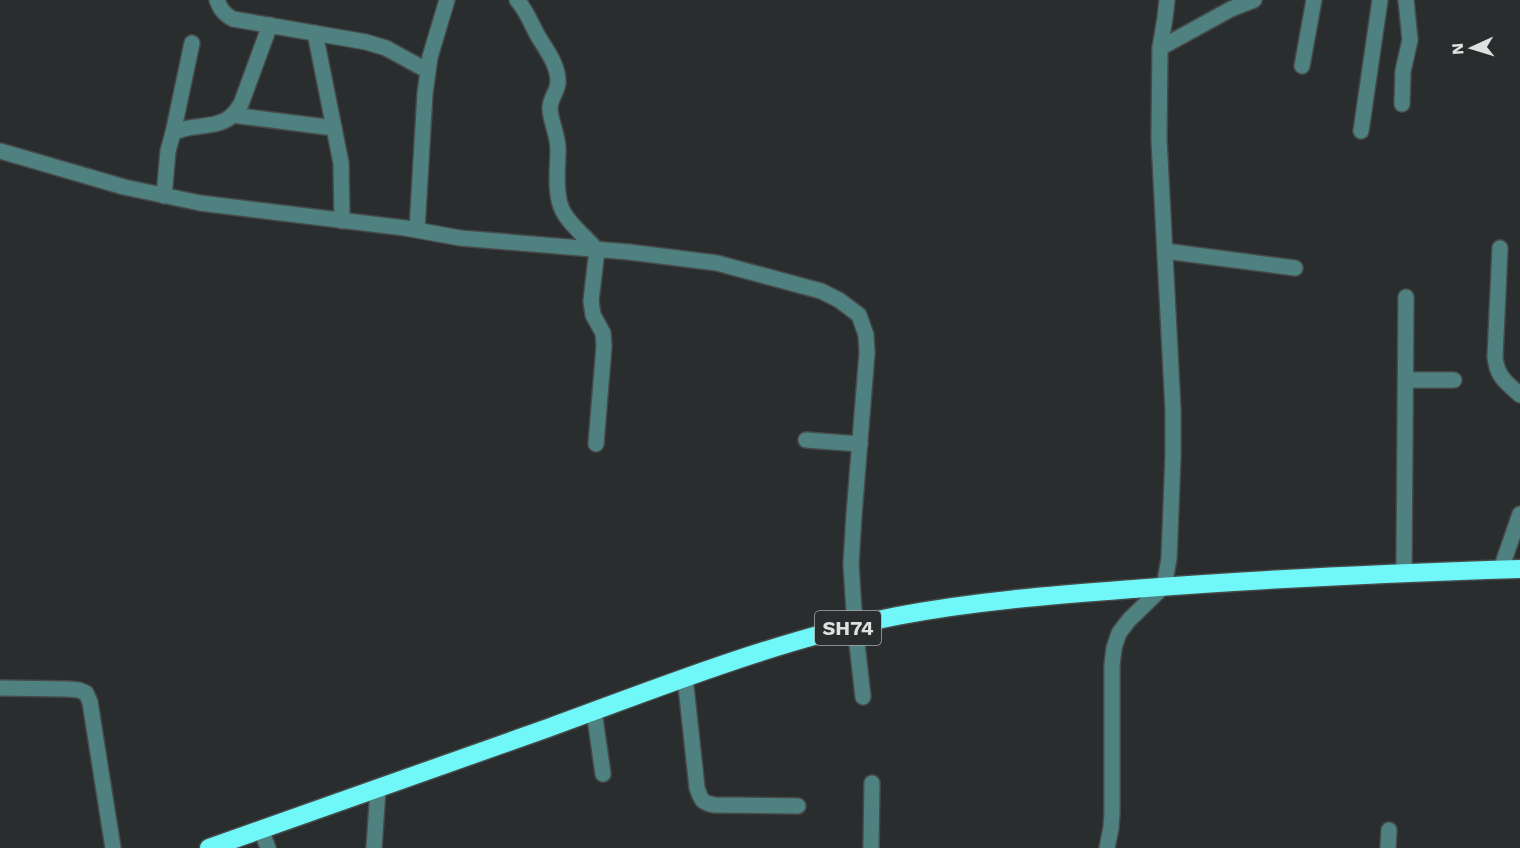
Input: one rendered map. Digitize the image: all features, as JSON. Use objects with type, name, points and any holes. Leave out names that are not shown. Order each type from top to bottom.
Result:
[{"type":"highway","name":"SH74","points":[[209,848],[423,774],[685,677],[770,649],[855,626],[963,606],[1066,594],[1404,572],[1520,568]]},
{"type":"street","points":[[216,0],[225,15],[233,19],[366,42],[386,48],[428,70]]},
{"type":"street","points":[[417,230],[424,93],[430,57],[447,0]]},
{"type":"street","points":[[517,0],[526,11],[553,60],[557,76],[557,88],[550,108],[558,144],[560,204],[567,217],[597,250],[591,301],[593,315],[603,333],[604,346],[596,444]]},
{"type":"street","points":[[1107,848],[1112,813],[1114,648],[1119,633],[1129,620],[1164,586],[1169,559],[1173,410],[1159,139],[1160,48],[1167,0]]},
{"type":"street","points":[[1160,48],[1231,9],[1254,0]]},
{"type":"street","points":[[1302,66],[1314,0]]},
{"type":"street","points":[[1361,131],[1380,0]]},
{"type":"street","points":[[1402,104],[1403,71],[1410,40],[1406,0]]},
{"type":"street","points":[[173,133],[185,128],[213,125],[232,115],[240,104],[270,25]]},
{"type":"street","points":[[315,33],[341,163],[342,221]]},
{"type":"street","points":[[164,196],[168,151],[192,43]]},
{"type":"street","points":[[232,115],[334,128]]},
{"type":"street","points":[[0,151],[124,187],[164,196],[229,207],[417,230],[460,238],[629,252],[717,263],[821,291],[839,300],[859,315],[866,335],[867,353],[851,564],[863,697]]},
{"type":"street","points":[[1500,248],[1496,370],[1520,395]]},
{"type":"street","points":[[1165,251],[1295,268]]},
{"type":"street","points":[[1404,572],[1406,297]]},
{"type":"street","points":[[1406,380],[1454,380]]},
{"type":"street","points":[[806,440],[860,444]]},
{"type":"street","points":[[1501,569],[1520,514]]},
{"type":"street","points":[[685,677],[700,799],[706,804],[715,805],[798,806]]},
{"type":"street","points":[[0,688],[68,689],[86,693],[90,702],[113,848]]},
{"type":"street","points":[[594,711],[603,774]]},
{"type":"street","points":[[871,848],[872,783]]},
{"type":"street","points":[[374,848],[378,789]]},
{"type":"street","points":[[261,829],[268,848]]},
{"type":"street","points":[[1388,848],[1389,830]]}]
